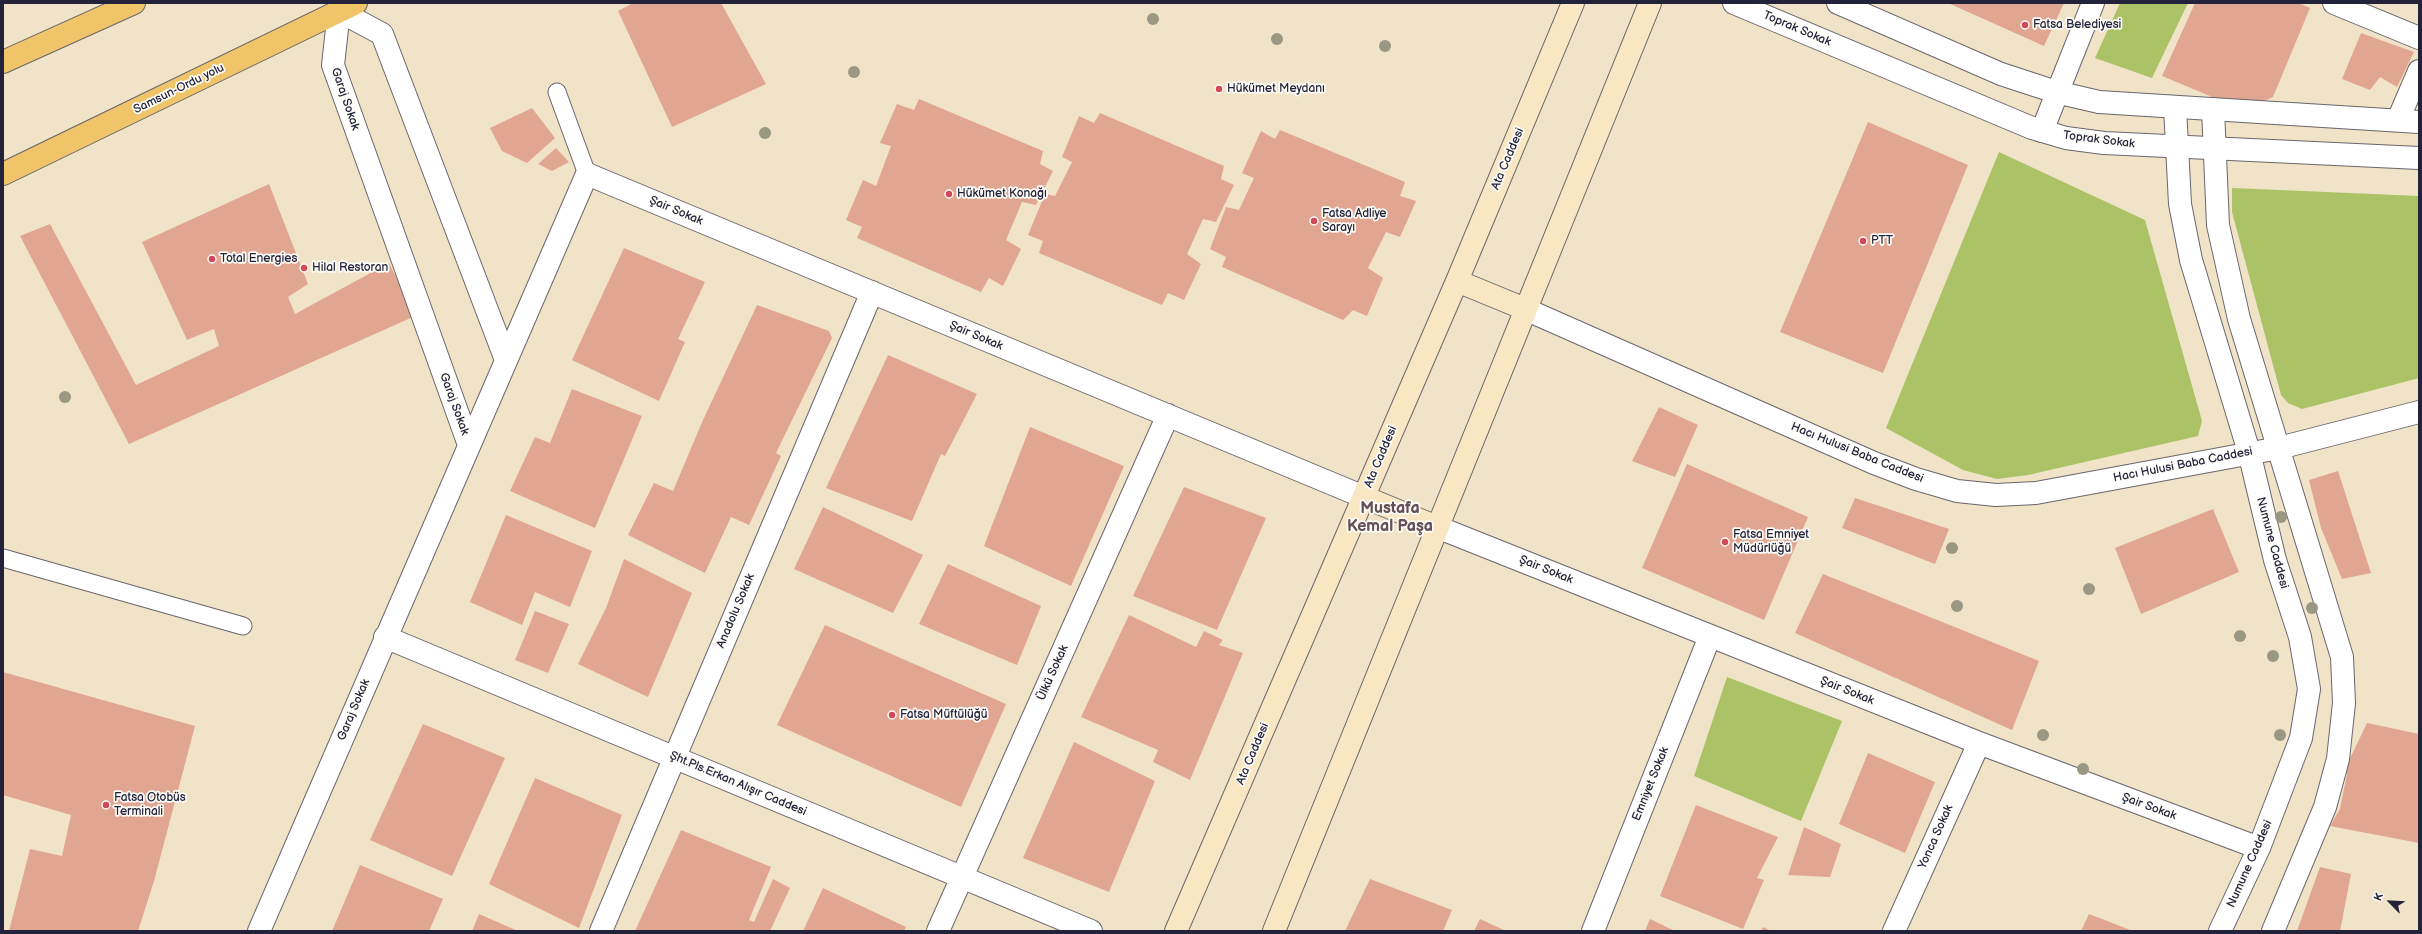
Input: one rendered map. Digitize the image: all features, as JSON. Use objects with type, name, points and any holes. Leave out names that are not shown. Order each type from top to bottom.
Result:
[{"type":"highway","points":[[3,62],[134,3]]},
{"type":"highway","name":"Samsun-Ordu yolu","points":[[3,174],[347,7]]},
{"type":"main road","name":"Ata Caddesi","points":[[1176,931],[1457,281],[1573,3]]},
{"type":"main road","points":[[1274,931],[1650,3]]},
{"type":"main road","points":[[1457,281],[1525,310]]},
{"type":"main road","points":[[1364,497],[1437,527]]},
{"type":"street","name":"Toprak Sokak","points":[[1734,3],[2042,131],[2066,138],[2104,143],[2419,158]]},
{"type":"street","points":[[1838,3],[2001,74],[2056,92],[2099,102],[2408,121],[2419,71]]},
{"type":"street","points":[[2042,131],[2056,92],[2093,3]]},
{"type":"street","points":[[2334,3],[2419,38]]},
{"type":"street","points":[[347,7],[382,34],[506,360]]},
{"type":"street","name":"Garaj Sokak","points":[[347,7],[333,65],[469,444]]},
{"type":"street","name":"Numune Caddesi","points":[[2175,107],[2175,147],[2180,204],[2191,260],[2249,452],[2275,560],[2300,637],[2309,689],[2301,738],[2259,848],[2220,931]]},
{"type":"street","points":[[2214,109],[2218,225],[2239,319],[2342,657],[2344,704],[2338,759],[2326,807],[2273,931]]},
{"type":"street","name":"Garaj Sokak","points":[[259,931],[385,637],[588,174]]},
{"type":"street","name":"Şair Sokak","points":[[588,174],[1364,497]]},
{"type":"street","name":"Anadolu Sokak","points":[[602,931],[674,757],[872,292]]},
{"type":"street","name":"Hacı Hulusi Baba Caddesi","points":[[1525,310],[1874,463],[1916,479],[1957,491],[1996,495],[2036,493],[2249,452],[2279,448],[2419,412]]},
{"type":"street","name":"Ülkü Sokak","points":[[938,931],[1168,415]]},
{"type":"street","name":"Şair Sokak","points":[[1437,527],[1979,743],[2259,848]]},
{"type":"street","name":"Emniyet Sokak","points":[[1593,931],[1710,636]]},
{"type":"street","name":"Şht.Pls.Erkan Alışır Caddesi","points":[[385,637],[1091,931]]},
{"type":"street","name":"Yonca Sokak","points":[[1894,931],[1979,743]]},
{"type":"lane","points":[[557,92],[588,174]]},
{"type":"lane","points":[[3,558],[243,626]]},
{"type":"green space","points":[[2120,3],[2188,3],[2152,78],[2095,58]]},
{"type":"green space","points":[[1999,152],[2145,220],[2202,421],[2198,436],[2028,475],[1997,479],[1963,470],[1886,428]]},
{"type":"green space","points":[[2232,188],[2419,196],[2419,378],[2302,409],[2288,403],[2281,395],[2232,212]]},
{"type":"green space","points":[[1727,677],[1842,721],[1801,821],[1694,776]]},
{"type":"building","points":[[633,3],[721,3],[766,84],[672,127],[618,11]]},
{"type":"building","name":"Fatsa Belediyesi","points":[[1948,3],[2064,3],[2044,46]]},
{"type":"building","points":[[2195,3],[2299,3],[2310,8],[2273,97],[2255,105],[2217,99],[2162,76]]},
{"type":"building","points":[[2361,33],[2414,52],[2397,87],[2380,77],[2370,90],[2342,79]]},
{"type":"building","name":"Hükümet Konağı","points":[[919,99],[1043,151],[1040,164],[1053,171],[1036,205],[1022,202],[1006,240],[1021,249],[1003,286],[989,278],[981,292],[857,238],[862,227],[846,220],[863,180],[876,186],[891,146],[880,143],[897,104],[914,110]]},
{"type":"building","points":[[532,108],[555,138],[527,163],[502,151],[490,128]]},
{"type":"building","name":"Hükümet Konağı","points":[[1100,113],[1224,166],[1221,179],[1234,185],[1216,222],[1203,219],[1187,254],[1201,264],[1184,300],[1168,293],[1162,305],[1039,253],[1043,241],[1028,235],[1045,194],[1055,196],[1072,162],[1062,157],[1079,116],[1094,123]]},
{"type":"building","points":[[1868,122],[1968,165],[1883,373],[1780,332]]},
{"type":"building","name":"Fatsa Adliye Sarayı","points":[[1280,130],[1405,182],[1400,196],[1416,201],[1400,237],[1386,232],[1368,268],[1383,278],[1367,316],[1353,310],[1343,320],[1222,267],[1226,257],[1210,249],[1226,207],[1239,210],[1254,178],[1242,173],[1261,131],[1275,139]]},
{"type":"building","points":[[556,148],[569,162],[552,171],[538,164]]},
{"type":"building","points":[[269,184],[308,284],[288,297],[295,314],[389,263],[415,316],[129,444],[20,236],[50,224],[136,385],[219,346],[214,329],[187,340],[142,242]]},
{"type":"building","points":[[624,248],[705,282],[678,339],[685,342],[659,401],[572,360]]},
{"type":"building","points":[[757,305],[829,331],[832,338],[776,453],[781,456],[749,525],[731,517],[705,573],[628,535],[654,483],[673,491],[703,420]]},
{"type":"building","points":[[888,355],[977,394],[945,456],[941,454],[912,521],[826,488]]},
{"type":"building","points":[[572,389],[642,416],[595,528],[510,491],[535,437],[550,443]]},
{"type":"building","points":[[1659,407],[1698,425],[1675,477],[1632,461]]},
{"type":"building","points":[[1030,427],[1124,466],[1071,586],[984,546]]},
{"type":"building","name":"Fatsa Emniyet Müdürlüğü","points":[[1687,464],[1808,517],[1764,620],[1642,568]]},
{"type":"building","points":[[2338,471],[2371,573],[2342,579],[2321,528],[2309,480]]},
{"type":"building","points":[[1184,487],[1266,518],[1217,630],[1133,596]]},
{"type":"building","points":[[1855,498],[1949,529],[1935,564],[1842,528]]},
{"type":"building","points":[[823,507],[923,555],[893,613],[794,569]]},
{"type":"building","points":[[2213,509],[2239,572],[2141,614],[2115,548]]},
{"type":"building","points":[[506,515],[592,551],[570,607],[535,592],[522,625],[470,602]]},
{"type":"building","points":[[624,559],[692,593],[648,697],[578,664],[606,608]]},
{"type":"building","points":[[948,564],[1041,606],[1017,665],[919,624]]},
{"type":"building","points":[[1823,574],[2039,661],[2012,730],[1795,633]]},
{"type":"building","points":[[535,611],[569,624],[548,673],[515,660]]},
{"type":"building","points":[[1129,615],[1196,647],[1204,631],[1223,640],[1219,645],[1243,653],[1190,780],[1153,762],[1158,750],[1081,717]]},
{"type":"building","name":"Fatsa Müftülüğü","points":[[825,625],[1006,704],[961,807],[777,725]]},
{"type":"building","name":"Fatsa Otobüs Terminali","points":[[3,672],[195,726],[154,881],[138,931],[9,931],[30,849],[62,856],[71,815],[3,795]]},
{"type":"building","points":[[2367,723],[2419,734],[2419,843],[2330,826],[2340,809],[2347,774],[2343,773]]},
{"type":"building","points":[[423,724],[505,758],[452,876],[370,840]]},
{"type":"building","points":[[1074,742],[1155,781],[1109,892],[1023,858]]},
{"type":"building","points":[[1868,753],[1935,782],[1905,853],[1839,824]]},
{"type":"building","points":[[535,778],[622,815],[579,928],[489,884]]},
{"type":"building","points":[[1696,805],[1778,837],[1757,878],[1764,880],[1743,929],[1660,896]]},
{"type":"building","points":[[1804,827],[1841,844],[1830,877],[1788,875]]},
{"type":"building","points":[[681,830],[771,867],[749,920],[754,922],[773,879],[790,888],[770,931],[635,931]]},
{"type":"building","points":[[360,865],[443,899],[429,931],[332,931]]},
{"type":"building","points":[[2320,867],[2351,874],[2340,931],[2297,931]]},
{"type":"building","points":[[1370,879],[1452,910],[1443,931],[1345,931]]},
{"type":"building","points":[[823,888],[906,927],[904,931],[803,931]]},
{"type":"building","points":[[479,914],[518,931],[472,931]]},
{"type":"building","points":[[2089,914],[2133,931],[2081,931]]},
{"type":"building","points":[[1480,919],[1506,931],[1474,931]]},
{"type":"building","points":[[1650,919],[1675,931],[1645,931]]},
{"type":"building","points":[[1763,927],[1771,931],[1761,931]]},
{"type":"place","name":"Fatsa Belediyesi","points":[[2025,25]]},
{"type":"place","name":"Hükümet Meydanı","points":[[1219,89]]},
{"type":"place","name":"Hükümet Konağı","points":[[949,194]]},
{"type":"place","name":"Fatsa Adliye Sarayı","points":[[1314,221]]},
{"type":"place","name":"PTT","points":[[1863,241]]},
{"type":"place","name":"Total Energies","points":[[212,259]]},
{"type":"place","name":"Hilal Restoran","points":[[304,268]]},
{"type":"place","name":"Fatsa Emniyet Müdürlüğü","points":[[1725,542]]},
{"type":"place","name":"Fatsa Müftülüğü","points":[[892,715]]},
{"type":"place","name":"Fatsa Otobüs Terminali","points":[[106,805]]},
{"type":"district","name":"Mustafa Kemal Paşa","points":[[1390,518]]}]
